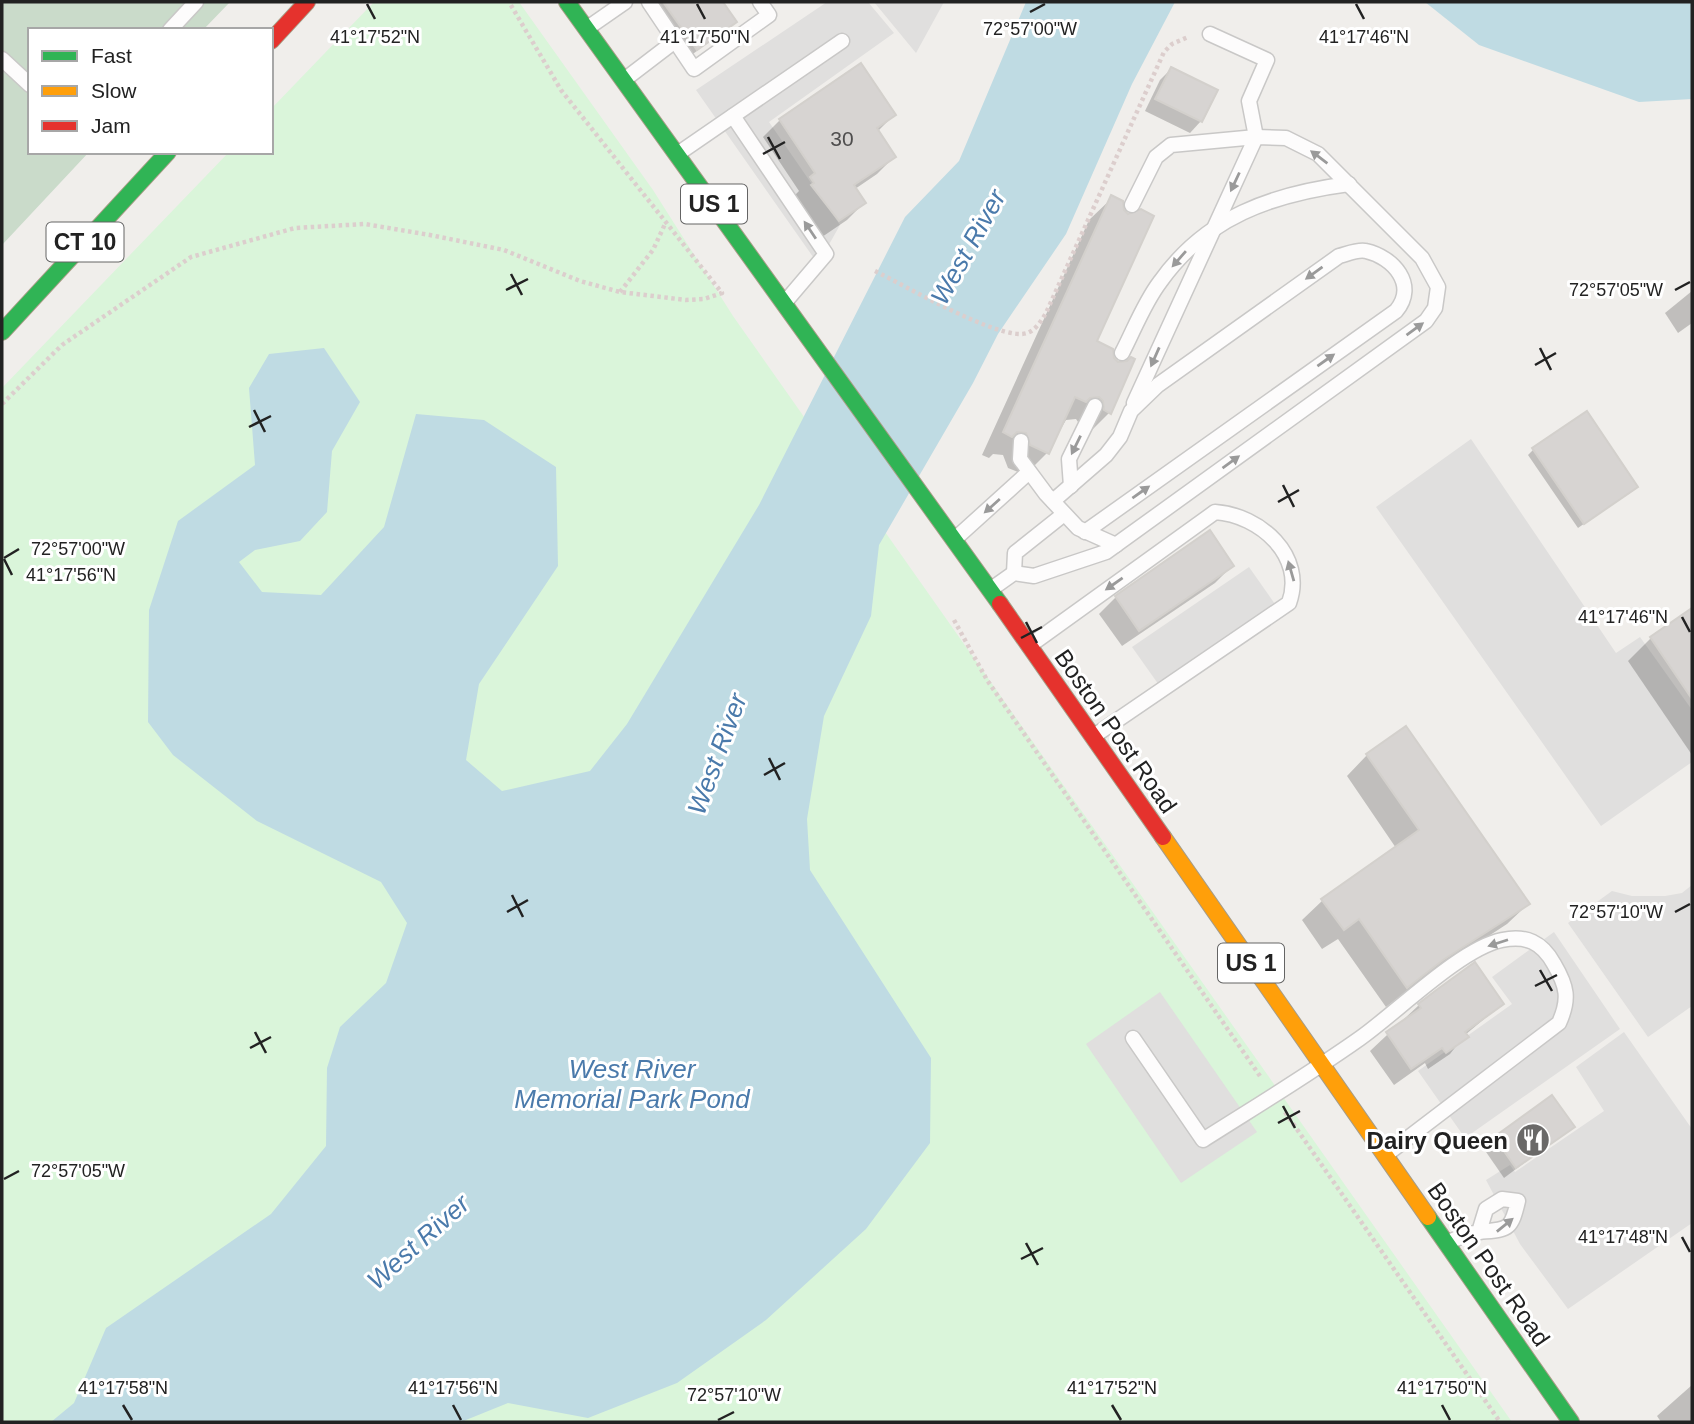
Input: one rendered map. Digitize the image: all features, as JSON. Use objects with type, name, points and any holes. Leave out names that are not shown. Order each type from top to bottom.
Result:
[{"type":"main road","points":[[273,39],[307,2]]},
{"type":"main road","name":"Boston Post Road","points":[[568,2],[955,539],[1571,1422]]},
{"type":"main road","name":"CT 10","points":[[2,332],[166,154]]},
{"type":"lane","points":[[172,28],[196,2]]},
{"type":"lane","points":[[587,29],[625,2]]},
{"type":"lane","points":[[649,2],[694,69],[769,15],[760,2]]},
{"type":"lane","points":[[1053,501],[1106,455],[1121,437],[1256,136],[1249,101],[1267,61],[1210,34]]},
{"type":"lane","points":[[624,80],[675,41]]},
{"type":"lane","points":[[678,154],[842,41]]},
{"type":"lane","points":[[2,59],[28,83]]},
{"type":"lane","points":[[733,116],[826,254],[785,302]]},
{"type":"lane","points":[[990,590],[1014,573],[1034,576],[1106,552],[1426,321],[1435,309],[1438,287],[1422,258],[1318,154],[1286,138],[1256,136],[1171,145],[1156,157],[1132,205]]},
{"type":"lane","points":[[1122,353],[1159,282],[1195,241],[1228,217],[1310,189],[1349,184]]},
{"type":"lane","points":[[1085,532],[1396,311],[1405,301],[1400,273],[1389,260],[1363,250],[1339,256],[1158,385],[1131,411]]},
{"type":"lane","points":[[1070,486],[1069,459],[1095,406]]},
{"type":"lane","points":[[1021,441],[1020,459],[1064,514],[1085,532],[1116,545]]},
{"type":"lane","points":[[955,539],[1029,472]]},
{"type":"lane","points":[[1029,646],[1215,513],[1236,514],[1262,528],[1285,552],[1295,587],[1289,603],[1093,737]]},
{"type":"lane","points":[[1014,573],[1015,553],[1064,514]]},
{"type":"lane","points":[[1133,1038],[1203,1140],[1322,1065],[1463,959],[1499,940],[1523,937],[1540,944],[1566,985],[1567,1005],[1559,1023],[1385,1155]]},
{"type":"lane","points":[[1446,1242],[1479,1231]]},
{"type":"path","points":[[2,404],[62,345],[191,257],[295,228],[365,224],[504,250],[580,281],[620,292],[686,300],[704,299],[722,293],[561,90],[509,2]]},
{"type":"path","points":[[875,271],[1001,333],[1025,334],[1035,329],[1046,313],[1164,52],[1186,37],[1210,34]]},
{"type":"path","points":[[620,292],[653,250],[664,223]]},
{"type":"path","points":[[954,620],[987,680],[1500,1422]]},
{"type":"green space","points":[[2,2],[230,2],[205,28],[28,28],[28,154],[87,154],[2,245]]},
{"type":"green space","points":[[374,2],[519,2],[653,190],[733,316],[1512,1422],[2,1422],[2,388],[227,154],[273,154],[273,107]]},
{"type":"shaded area","points":[[827,2],[868,2],[894,33],[769,122],[840,225],[818,264],[696,90]]},
{"type":"shaded area","points":[[874,2],[944,2],[916,53]]},
{"type":"shaded area","points":[[1471,439],[1616,653],[1640,637],[1692,710],[1692,762],[1601,826],[1376,507]]},
{"type":"shaded area","points":[[1249,567],[1282,614],[1166,695],[1132,647]]},
{"type":"shaded area","points":[[1692,885],[1692,1006],[1648,1037],[1568,923],[1612,891],[1632,896],[1665,896],[1682,893]]},
{"type":"shaded area","points":[[1554,932],[1620,1029],[1465,1138],[1418,1071],[1512,1004],[1492,977]]},
{"type":"shaded area","points":[[1160,992],[1257,1132],[1181,1183],[1086,1044]]},
{"type":"shaded area","points":[[1624,1032],[1692,1129],[1692,1223],[1568,1309],[1520,1244],[1486,1180],[1510,1165],[1515,1172],[1604,1111],[1576,1067]]},
{"type":"water","name":"West River Memorial Park Pond","points":[[1026,2],[1175,2],[1132,84],[1066,234],[998,334],[973,383],[879,545],[871,616],[824,716],[807,819],[810,870],[931,1058],[930,1143],[866,1229],[766,1320],[677,1383],[588,1418],[508,1403],[461,1422],[51,1422],[74,1403],[106,1328],[271,1214],[326,1146],[327,1068],[340,1027],[386,983],[407,923],[381,882],[257,821],[173,755],[148,722],[149,610],[178,521],[255,465],[249,388],[269,354],[324,348],[360,402],[332,451],[327,512],[300,541],[255,550],[239,562],[262,592],[321,595],[384,527],[416,414],[484,420],[556,467],[558,566],[479,684],[466,760],[502,791],[590,771],[627,724],[759,505],[905,217],[959,161]]},
{"type":"water","points":[[1425,2],[1692,2],[1692,99],[1639,102],[1479,45]]},
{"type":"building","points":[[663,2],[723,2],[737,22],[697,50]]},
{"type":"building","points":[[861,63],[896,115],[877,128],[896,157],[854,185],[866,203],[839,221],[811,185],[814,183],[810,177],[815,173],[779,119]]},
{"type":"building","points":[[1171,67],[1218,90],[1202,122],[1155,99]]},
{"type":"building","points":[[1111,195],[1123,201],[1124,210],[1128,214],[1141,209],[1154,216],[1097,341],[1113,349],[1114,358],[1118,362],[1127,361],[1131,357],[1135,359],[1111,414],[1104,410],[1103,401],[1099,397],[1090,398],[1086,402],[1075,397],[1049,454],[1030,445],[1026,433],[1017,432],[1012,437],[1003,432]]},
{"type":"building","points":[[1587,411],[1638,487],[1584,524],[1532,448]]},
{"type":"building","points":[[1210,530],[1234,566],[1139,631],[1115,596]]},
{"type":"building","points":[[1692,608],[1692,699],[1650,637]]},
{"type":"building","points":[[1406,726],[1530,904],[1443,960],[1407,988],[1359,919],[1344,930],[1321,899],[1419,830],[1366,754]]},
{"type":"building","points":[[1475,962],[1504,1004],[1465,1032],[1469,1037],[1446,1053],[1442,1048],[1411,1069],[1386,1032],[1421,1008],[1418,1004]]},
{"type":"building","points":[[1552,1095],[1575,1127],[1516,1168],[1494,1137]]},
{"type":"traffic: fast","points":[[567,2],[1000,604]]},
{"type":"traffic: fast","points":[[2,332],[166,154]]},
{"type":"traffic: fast","points":[[1428,1217],[1571,1422]]},
{"type":"traffic: slow","points":[[1163,837],[1428,1217]]},
{"type":"traffic: jam","points":[[273,39],[307,2]]},
{"type":"traffic: jam","points":[[1000,604],[1163,837]]},
{"type":"place","name":"Dairy Queen","points":[[1533,1140]]},
{"type":"water label","name":"West River","points":[[968,247]]},
{"type":"water label","name":"West River","points":[[717,754]]},
{"type":"water label","name":"West River","points":[[418,1242]]}]
